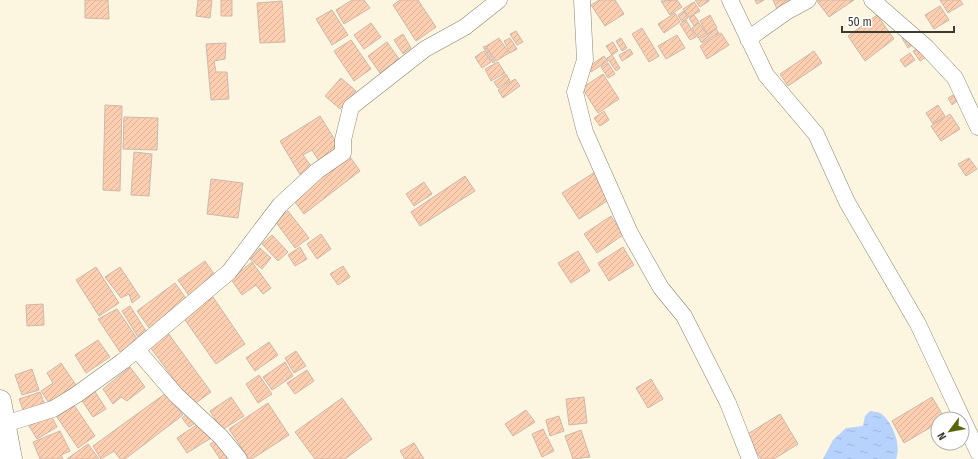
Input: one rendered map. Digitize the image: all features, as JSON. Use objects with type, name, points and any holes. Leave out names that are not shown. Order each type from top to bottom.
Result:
[{"type":"highway","points":[[0,401],[11,459]]},
{"type":"street","points":[[4,424],[52,409],[76,395],[137,350],[229,272],[280,205],[317,172],[343,153],[343,140],[351,107],[425,48],[465,27],[499,0]]},
{"type":"street","points":[[582,0],[585,60],[575,92],[585,132],[630,233],[661,288],[684,316],[728,403],[750,459]]},
{"type":"street","points":[[730,0],[766,75],[816,134],[848,202],[918,324],[978,452]]},
{"type":"street","points":[[748,38],[786,12],[808,0]]},
{"type":"street","points":[[872,0],[926,47],[955,78],[978,128]]},
{"type":"street","points":[[137,350],[176,395],[221,437],[239,459]]},
{"type":"water","points":[[870,411],[880,413],[892,427],[898,447],[896,459],[823,459],[833,440],[846,428],[863,426],[865,416]]},
{"type":"building","points":[[85,0],[108,0],[109,19],[85,18]]},
{"type":"building","points":[[198,0],[212,0],[210,18],[196,16]]},
{"type":"building","points":[[221,0],[232,0],[232,16],[221,16]]},
{"type":"building","points":[[352,0],[364,0],[370,8],[344,24],[336,10]]},
{"type":"building","points":[[400,0],[418,0],[436,27],[416,41],[393,5]]},
{"type":"building","points":[[599,0],[615,0],[624,14],[605,26],[591,5]]},
{"type":"building","points":[[677,0],[682,7],[670,15],[661,1]]},
{"type":"building","points":[[695,0],[709,0],[709,1],[700,7]]},
{"type":"building","points":[[755,0],[764,0],[757,4]]},
{"type":"building","points":[[773,0],[797,0],[777,9]]},
{"type":"building","points":[[854,0],[829,17],[817,1]]},
{"type":"building","points":[[940,0],[960,0],[963,4],[948,13]]},
{"type":"building","points":[[282,1],[285,42],[260,43],[257,3]]},
{"type":"building","points":[[694,2],[700,11],[689,17],[683,9]]},
{"type":"building","points":[[940,6],[949,20],[934,29],[925,15]]},
{"type":"building","points":[[332,10],[348,35],[332,45],[316,19]]},
{"type":"building","points":[[684,11],[688,18],[682,22],[678,15]]},
{"type":"building","points":[[675,13],[680,22],[664,33],[658,24]]},
{"type":"building","points":[[694,15],[699,22],[694,26],[689,18]]},
{"type":"building","points":[[710,15],[717,28],[707,34],[700,21]]},
{"type":"building","points":[[877,15],[894,39],[865,61],[848,36]]},
{"type":"building","points":[[686,20],[696,37],[690,40],[680,24]]},
{"type":"building","points":[[371,23],[381,37],[364,49],[354,35]]},
{"type":"building","points":[[699,23],[706,33],[698,38],[692,28]]},
{"type":"building","points":[[642,28],[659,56],[649,62],[632,34]]},
{"type":"building","points":[[716,29],[719,33],[702,43],[699,39]]},
{"type":"building","points":[[516,31],[523,42],[517,45],[510,34]]},
{"type":"building","points":[[721,33],[729,45],[707,59],[700,46]]},
{"type":"building","points":[[403,34],[411,48],[403,54],[394,40]]},
{"type":"building","points":[[908,34],[914,44],[908,48],[902,38]]},
{"type":"building","points":[[677,35],[685,48],[666,59],[658,46]]},
{"type":"building","points":[[499,38],[509,53],[496,61],[486,46]]},
{"type":"building","points":[[510,38],[517,49],[510,53],[504,41]]},
{"type":"building","points":[[621,38],[627,48],[622,51],[616,41]]},
{"type":"building","points":[[351,40],[371,69],[354,81],[334,51]]},
{"type":"building","points":[[387,42],[399,59],[380,73],[368,56]]},
{"type":"building","points":[[613,42],[618,51],[612,55],[606,46]]},
{"type":"building","points":[[226,43],[225,59],[214,61],[216,72],[227,72],[229,99],[211,100],[206,44]]},
{"type":"building","points":[[485,46],[495,62],[493,63],[483,47]]},
{"type":"building","points":[[920,48],[926,57],[920,61],[913,51]]},
{"type":"building","points":[[630,49],[633,54],[622,61],[619,55]]},
{"type":"building","points":[[484,51],[491,62],[482,68],[475,57]]},
{"type":"building","points":[[814,51],[822,63],[788,86],[780,74]]},
{"type":"building","points":[[910,53],[915,60],[905,67],[900,60]]},
{"type":"building","points":[[612,55],[620,68],[616,71],[607,58]]},
{"type":"building","points":[[604,56],[608,61],[591,72],[588,67]]},
{"type":"building","points":[[498,62],[505,73],[491,81],[485,69]]},
{"type":"building","points":[[608,63],[615,74],[608,78],[601,67]]},
{"type":"building","points":[[506,74],[510,81],[498,88],[494,82]]},
{"type":"building","points":[[603,74],[619,99],[598,113],[582,88]]},
{"type":"building","points":[[341,78],[356,91],[340,109],[325,96]]},
{"type":"building","points":[[515,79],[520,86],[503,98],[498,90]]},
{"type":"building","points":[[953,95],[957,101],[952,105],[948,98]]},
{"type":"building","points":[[105,105],[122,106],[120,191],[103,190]]},
{"type":"building","points":[[938,105],[945,116],[933,124],[926,113]]},
{"type":"building","points":[[604,111],[609,120],[600,126],[594,118]]},
{"type":"building","points":[[950,114],[960,129],[941,141],[931,126]]},
{"type":"building","points":[[320,116],[340,148],[319,161],[312,150],[303,155],[313,169],[302,178],[280,141]]},
{"type":"building","points":[[124,117],[158,118],[157,150],[123,149]]},
{"type":"building","points":[[134,152],[152,154],[149,196],[131,195]]},
{"type":"building","points":[[348,154],[360,171],[304,214],[292,198]]},
{"type":"building","points":[[969,158],[977,169],[966,176],[958,164]]},
{"type":"building","points":[[595,172],[612,198],[579,219],[562,193]]},
{"type":"building","points":[[465,176],[475,191],[420,226],[411,212]]},
{"type":"building","points":[[211,179],[243,183],[238,218],[207,214]]},
{"type":"building","points":[[424,182],[432,194],[414,206],[406,194]]},
{"type":"building","points":[[288,211],[309,238],[295,248],[275,221]]},
{"type":"building","points":[[611,216],[623,235],[597,253],[584,234]]},
{"type":"building","points":[[321,234],[331,249],[317,259],[307,244]]},
{"type":"building","points":[[272,235],[288,252],[278,261],[262,244]]},
{"type":"building","points":[[300,247],[307,259],[295,266],[288,255]]},
{"type":"building","points":[[623,247],[634,265],[609,281],[598,263]]},
{"type":"building","points":[[260,248],[271,258],[262,269],[250,259]]},
{"type":"building","points":[[578,251],[590,271],[571,283],[558,263]]},
{"type":"building","points":[[205,261],[217,278],[190,297],[178,280]]},
{"type":"building","points":[[252,262],[271,288],[263,294],[256,285],[242,295],[231,279]]},
{"type":"building","points":[[343,266],[350,277],[338,285],[330,274]]},
{"type":"building","points":[[96,267],[119,303],[99,316],[76,280]]},
{"type":"building","points":[[120,267],[140,297],[132,303],[129,294],[121,298],[105,277]]},
{"type":"building","points":[[175,283],[188,301],[150,329],[137,311]]},
{"type":"building","points":[[213,297],[245,344],[216,364],[183,317]]},
{"type":"building","points":[[43,304],[44,325],[27,326],[26,305]]},
{"type":"building","points":[[130,306],[146,331],[138,337],[122,311]]},
{"type":"building","points":[[117,309],[138,340],[120,352],[98,319]]},
{"type":"building","points":[[168,333],[211,392],[193,405],[150,347]]},
{"type":"building","points":[[98,340],[110,357],[86,373],[75,355]]},
{"type":"building","points":[[269,342],[278,355],[255,371],[246,358]]},
{"type":"building","points":[[296,351],[306,366],[294,373],[285,358]]},
{"type":"building","points":[[285,362],[293,376],[272,390],[263,377]]},
{"type":"building","points":[[61,363],[76,385],[49,403],[41,391],[53,383],[47,373]]},
{"type":"building","points":[[130,367],[145,387],[127,401],[121,397],[113,404],[103,389]]},
{"type":"building","points":[[32,369],[39,390],[22,395],[15,375]]},
{"type":"building","points":[[307,370],[314,381],[295,394],[287,383]]},
{"type":"building","points":[[259,375],[272,394],[258,403],[246,384]]},
{"type":"building","points":[[651,379],[663,399],[648,408],[636,388]]},
{"type":"building","points":[[94,390],[106,409],[93,417],[81,399]]},
{"type":"building","points":[[40,392],[45,405],[25,415],[19,399]]},
{"type":"building","points":[[166,393],[183,415],[125,459],[120,459],[114,451],[101,459],[93,446]]},
{"type":"building","points":[[231,397],[244,416],[222,430],[210,411]]},
{"type":"building","points":[[584,397],[587,423],[569,425],[566,399]]},
{"type":"building","points":[[932,397],[940,411],[930,411],[930,428],[904,443],[892,421]]},
{"type":"building","points":[[342,398],[372,439],[345,459],[315,459],[295,432]]},
{"type":"building","points":[[268,403],[289,435],[252,459],[249,459],[229,429]]},
{"type":"building","points":[[74,405],[95,436],[78,448],[57,417]]},
{"type":"building","points":[[526,410],[535,422],[513,436],[505,424]]},
{"type":"building","points":[[190,412],[197,422],[189,427],[182,418]]},
{"type":"building","points":[[780,414],[798,444],[774,459],[761,459],[746,435]]},
{"type":"building","points":[[51,415],[57,427],[37,439],[29,426]]},
{"type":"building","points":[[559,416],[564,431],[550,436],[546,420]]},
{"type":"building","points":[[201,422],[211,438],[187,453],[177,438]]},
{"type":"building","points":[[543,429],[554,451],[542,457],[532,434]]},
{"type":"building","points":[[581,430],[590,457],[573,459],[565,436]]},
{"type":"building","points":[[60,431],[70,451],[61,455],[63,459],[40,459],[33,442]]},
{"type":"building","points":[[218,439],[230,456],[225,459],[220,459],[210,444]]},
{"type":"building","points":[[414,443],[424,459],[405,459],[400,451]]},
{"type":"building","points":[[88,444],[99,459],[67,459]]}]
